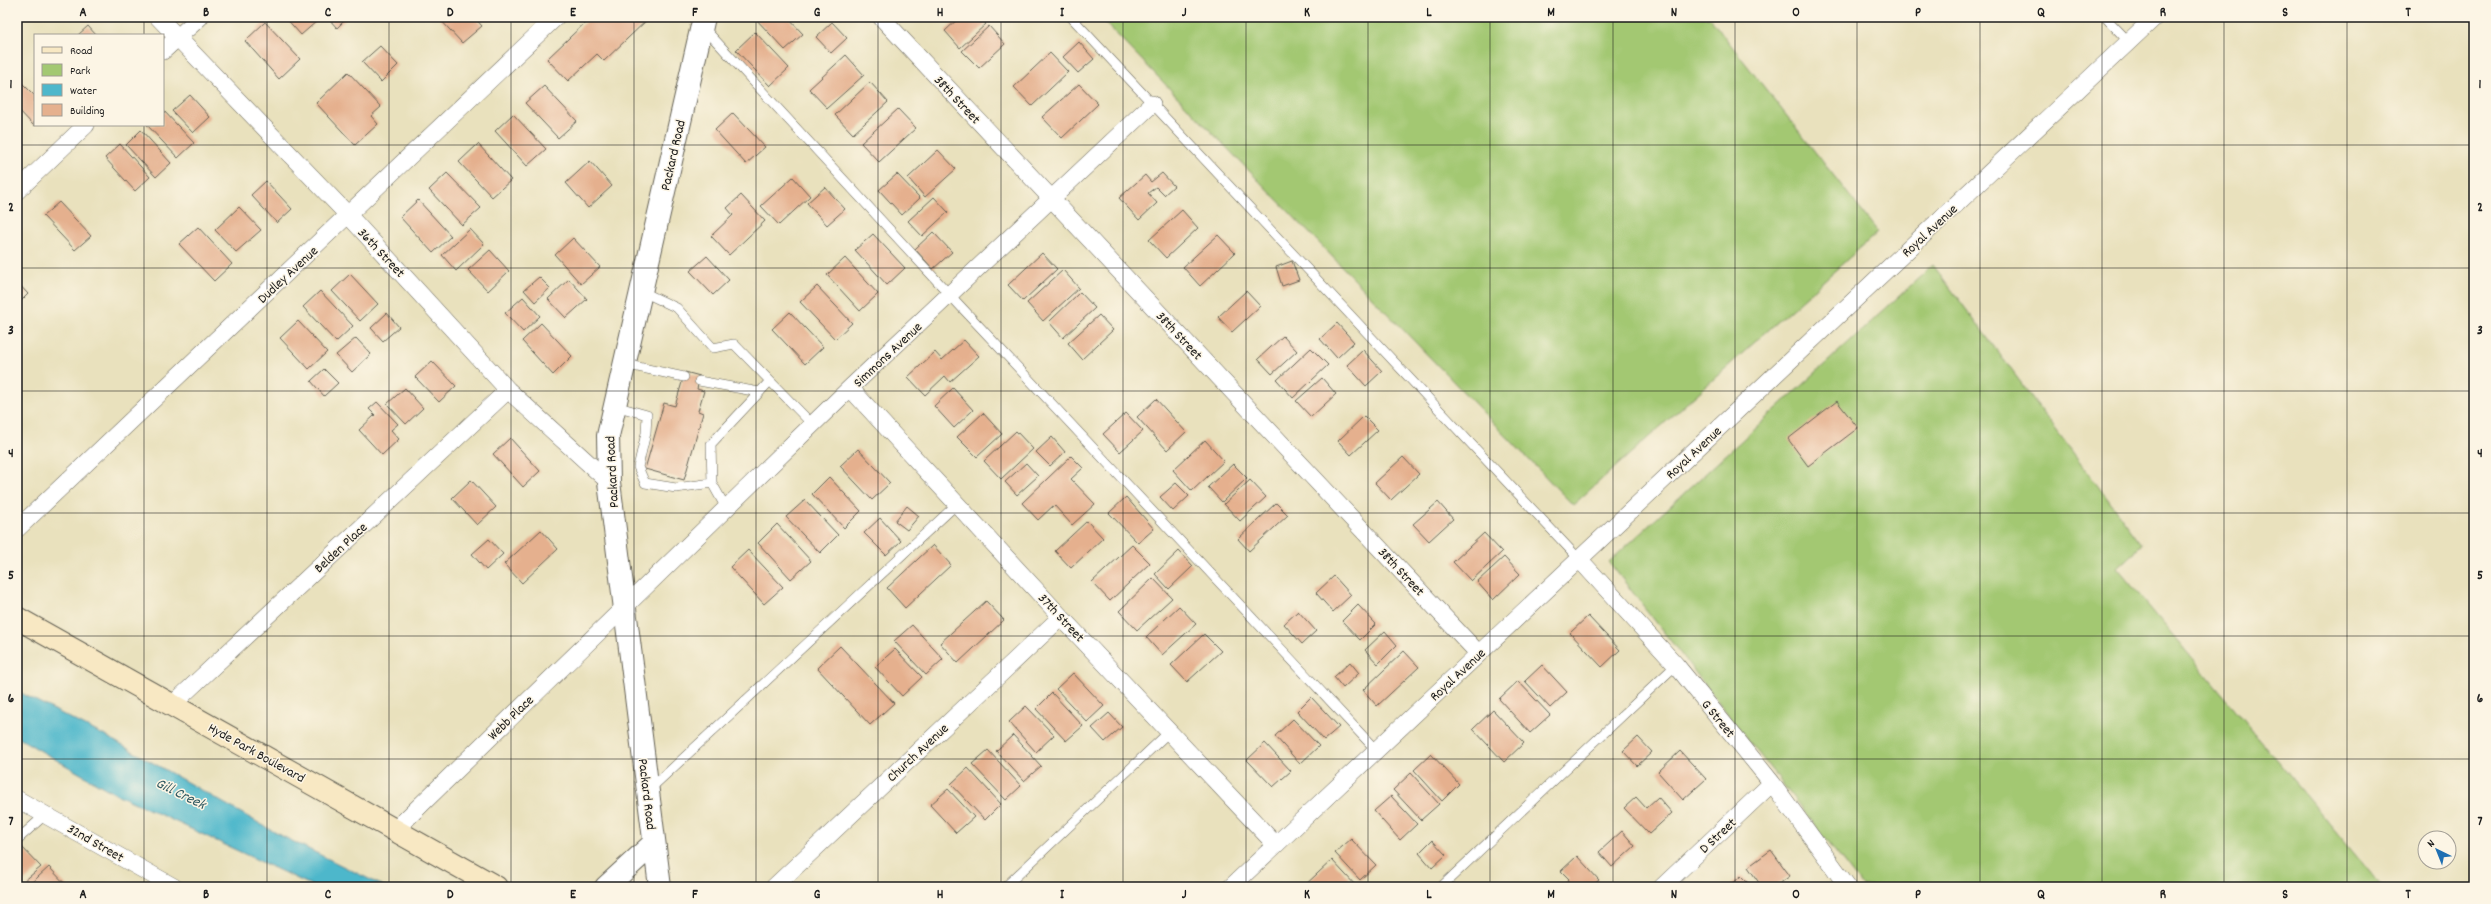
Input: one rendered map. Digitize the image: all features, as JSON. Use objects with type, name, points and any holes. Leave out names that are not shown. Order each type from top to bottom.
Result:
[{"type":"main road","name":"Hyde Park Boulevard","points":[[17,618],[396,829],[496,887]]},
{"type":"street","name":"36th Street","points":[[158,17],[349,216],[508,390],[609,482]]},
{"type":"street","points":[[164,51],[200,17]]},
{"type":"street","name":"Dudley Avenue","points":[[17,529],[349,216],[556,17]]},
{"type":"street","name":"38th Street","points":[[881,17],[1478,653]]},
{"type":"street","name":"Royal Avenue","points":[[1230,887],[2155,17]]},
{"type":"street","name":"Packard Road","points":[[660,887],[609,482],[608,436],[703,21]]},
{"type":"street","name":"Simmons Avenue","points":[[625,605],[850,388],[1152,104]]},
{"type":"street","points":[[17,191],[85,126]]},
{"type":"street","name":"37th Street","points":[[850,388],[1061,617],[1275,844]]},
{"type":"street","name":"Belden Place","points":[[172,705],[508,390]]},
{"type":"street","name":"G Street","points":[[1579,559],[1676,665],[1772,783],[1848,887]]},
{"type":"street","name":"Webb Place","points":[[396,829],[625,605]]},
{"type":"street","name":"Church Avenue","points":[[774,887],[1061,617]]},
{"type":"street","name":"D Street","points":[[1662,887],[1772,783]]},
{"type":"street","name":"32nd Street","points":[[17,798],[174,887]]},
{"type":"street","points":[[606,887],[654,843]]},
{"type":"lane","points":[[1071,17],[1579,559]]},
{"type":"lane","points":[[2106,17],[2129,42]]},
{"type":"lane","points":[[703,21],[950,295],[1376,750]]},
{"type":"lane","points":[[641,291],[677,308],[713,348],[734,344],[813,425]]},
{"type":"lane","points":[[624,364],[684,378]]},
{"type":"lane","points":[[699,381],[759,392]]},
{"type":"lane","points":[[726,508],[712,483],[711,444],[770,381]]},
{"type":"lane","points":[[615,406],[647,415],[646,433],[638,467],[645,483],[676,488],[712,483]]},
{"type":"lane","points":[[648,791],[957,504]]},
{"type":"lane","points":[[1441,887],[1676,665]]},
{"type":"lane","points":[[1005,887],[1169,732]]},
{"type":"lane","points":[[17,840],[46,814]]},
{"type":"green space","points":[[1100,17],[1709,17],[1878,232],[1573,505]]},
{"type":"green space","points":[[1933,265],[2142,545],[2117,568],[2382,887],[1863,887],[1609,562]]},
{"type":"water","name":"Gill Creek","points":[[17,691],[111,739],[278,834],[385,887],[315,887],[112,792],[17,737]]},
{"type":"building","points":[[285,17],[313,17],[317,21],[301,35]]},
{"type":"building","points":[[327,17],[348,17],[337,28]]},
{"type":"building","points":[[438,17],[474,17],[482,26],[462,43]]},
{"type":"building","points":[[591,17],[650,17],[604,61],[597,54],[568,81],[547,59]]},
{"type":"building","points":[[754,17],[787,17],[803,34],[785,50]]},
{"type":"building","points":[[960,17],[979,17],[986,24],[960,48],[945,31]]},
{"type":"building","points":[[265,22],[300,59],[279,79],[245,41]]},
{"type":"building","points":[[832,22],[847,38],[831,53],[816,37]]},
{"type":"building","points":[[88,26],[95,34],[79,34]]},
{"type":"building","points":[[989,26],[1005,44],[979,68],[962,51]]},
{"type":"building","points":[[755,32],[789,68],[770,86],[736,50]]},
{"type":"building","points":[[1079,42],[1094,59],[1078,73],[1063,57]]},
{"type":"building","points":[[380,46],[398,65],[381,82],[362,62]]},
{"type":"building","points":[[1050,53],[1068,72],[1032,106],[1014,87]]},
{"type":"building","points":[[846,55],[864,75],[827,108],[809,89]]},
{"type":"building","points":[[348,72],[381,107],[371,116],[378,124],[355,145],[316,103]]},
{"type":"building","points":[[17,78],[34,95],[34,126],[17,108]]},
{"type":"building","points":[[870,82],[888,102],[853,134],[835,115]]},
{"type":"building","points":[[1079,84],[1098,104],[1062,138],[1042,117]]},
{"type":"building","points":[[544,86],[577,121],[558,138],[525,103]]},
{"type":"building","points":[[190,95],[210,117],[193,133],[172,111]]},
{"type":"building","points":[[898,109],[916,128],[879,162],[861,143]]},
{"type":"building","points":[[164,111],[194,143],[178,158],[148,126],[164,126]]},
{"type":"building","points":[[733,113],[765,147],[746,164],[715,130]]},
{"type":"building","points":[[513,114],[546,149],[527,166],[495,131]]},
{"type":"building","points":[[141,130],[171,163],[156,177],[126,145]]},
{"type":"building","points":[[120,144],[150,177],[135,191],[105,158]]},
{"type":"building","points":[[478,144],[511,180],[492,197],[459,162]]},
{"type":"building","points":[[938,150],[956,169],[925,197],[908,178]]},
{"type":"building","points":[[590,161],[612,186],[588,208],[566,183]]},
{"type":"building","points":[[447,173],[481,208],[462,225],[429,190]]},
{"type":"building","points":[[1162,173],[1174,186],[1164,195],[1156,187],[1148,193],[1157,203],[1139,220],[1119,198],[1145,175],[1151,182]]},
{"type":"building","points":[[897,174],[920,198],[902,215],[879,190]]},
{"type":"building","points":[[793,177],[810,196],[779,225],[761,206]]},
{"type":"building","points":[[266,181],[292,209],[277,223],[251,195]]},
{"type":"building","points":[[825,187],[845,209],[827,225],[807,203]]},
{"type":"building","points":[[741,195],[765,221],[729,255],[711,236],[733,215],[727,208]]},
{"type":"building","points":[[934,197],[948,212],[922,236],[908,221]]},
{"type":"building","points":[[418,200],[451,236],[433,253],[400,217]]},
{"type":"building","points":[[59,202],[91,236],[75,250],[43,216]]},
{"type":"building","points":[[239,207],[261,230],[236,252],[215,230]]},
{"type":"building","points":[[1182,210],[1198,228],[1166,258],[1149,240]]},
{"type":"building","points":[[198,227],[232,264],[214,281],[179,244]]},
{"type":"building","points":[[470,229],[484,244],[456,271],[442,255]]},
{"type":"building","points":[[933,232],[952,252],[933,269],[915,249]]},
{"type":"building","points":[[873,234],[905,268],[887,285],[855,250]]},
{"type":"building","points":[[1218,235],[1235,253],[1200,286],[1183,267]]},
{"type":"building","points":[[573,238],[600,267],[581,284],[555,255]]},
{"type":"building","points":[[490,250],[509,271],[488,291],[468,270]]},
{"type":"building","points":[[1042,253],[1057,269],[1023,301],[1008,285]]},
{"type":"building","points":[[707,256],[729,280],[713,295],[690,271]]},
{"type":"building","points":[[845,258],[878,294],[860,311],[827,275]]},
{"type":"building","points":[[1292,261],[1299,280],[1282,286],[1276,267]]},
{"type":"building","points":[[1063,270],[1079,288],[1043,321],[1027,303]]},
{"type":"building","points":[[350,274],[378,304],[360,321],[332,291]]},
{"type":"building","points":[[539,277],[550,288],[535,302],[524,290]]},
{"type":"building","points":[[569,279],[587,299],[566,318],[548,299]]},
{"type":"building","points":[[17,282],[28,294],[17,305]]},
{"type":"building","points":[[817,286],[852,323],[835,339],[800,302]]},
{"type":"building","points":[[320,291],[353,326],[336,342],[303,307]]},
{"type":"building","points":[[1246,291],[1260,306],[1232,332],[1218,317]]},
{"type":"building","points":[[1080,292],[1095,308],[1063,338],[1049,322]]},
{"type":"building","points":[[523,297],[540,316],[523,332],[505,313]]},
{"type":"building","points":[[790,312],[823,347],[805,364],[772,329]]},
{"type":"building","points":[[387,313],[399,327],[383,341],[371,328]]},
{"type":"building","points":[[1099,315],[1113,330],[1082,359],[1068,343]]},
{"type":"building","points":[[298,321],[327,352],[309,369],[280,338]]},
{"type":"building","points":[[541,323],[572,356],[553,375],[522,341]]},
{"type":"building","points":[[1337,323],[1354,342],[1337,358],[1320,339]]},
{"type":"building","points":[[1283,336],[1297,351],[1272,374],[1258,359]]},
{"type":"building","points":[[356,338],[371,354],[352,372],[336,355]]},
{"type":"building","points":[[964,340],[979,356],[950,382],[945,376],[925,395],[908,377],[935,352],[942,360]]},
{"type":"building","points":[[1311,348],[1328,365],[1293,398],[1277,380]]},
{"type":"building","points":[[1363,350],[1382,371],[1366,386],[1347,365]]},
{"type":"building","points":[[432,361],[456,386],[439,402],[415,377]]},
{"type":"building","points":[[324,369],[338,383],[324,396],[311,381]]},
{"type":"building","points":[[685,372],[700,376],[697,389],[704,391],[698,411],[703,413],[684,480],[645,469],[664,403],[675,406]]},
{"type":"building","points":[[1322,378],[1336,394],[1311,417],[1296,401]]},
{"type":"building","points":[[405,388],[423,408],[406,424],[387,404]]},
{"type":"building","points":[[953,388],[973,410],[954,428],[934,406]]},
{"type":"building","points":[[1156,399],[1186,432],[1167,450],[1137,417]]},
{"type":"building","points":[[1837,401],[1858,428],[1808,466],[1788,439]]},
{"type":"building","points":[[377,402],[398,424],[391,430],[399,439],[382,455],[359,430],[375,415],[369,409]]},
{"type":"building","points":[[983,413],[1002,434],[977,457],[957,437]]},
{"type":"building","points":[[1126,413],[1143,431],[1120,452],[1103,434]]},
{"type":"building","points":[[1364,416],[1378,430],[1351,455],[1338,441]]},
{"type":"building","points":[[1016,431],[1033,449],[1001,479],[984,461]]},
{"type":"building","points":[[1052,437],[1065,452],[1050,466],[1036,452]]},
{"type":"building","points":[[510,438],[540,471],[523,487],[493,454]]},
{"type":"building","points":[[1205,440],[1224,461],[1192,491],[1173,470]]},
{"type":"building","points":[[858,449],[890,483],[872,500],[840,466]]},
{"type":"building","points":[[1071,456],[1083,468],[1071,479],[1095,504],[1072,525],[1054,505],[1038,520],[1022,503]]},
{"type":"building","points":[[1403,457],[1419,474],[1391,500],[1375,483]]},
{"type":"building","points":[[1026,463],[1038,476],[1017,495],[1005,482]]},
{"type":"building","points":[[1233,464],[1247,478],[1222,502],[1208,487]]},
{"type":"building","points":[[829,477],[861,511],[844,528],[812,494]]},
{"type":"building","points":[[471,480],[496,507],[477,525],[452,498]]},
{"type":"building","points":[[1250,480],[1266,497],[1240,521],[1224,504]]},
{"type":"building","points":[[1176,483],[1189,496],[1173,511],[1160,497]]},
{"type":"building","points":[[1126,497],[1154,529],[1138,543],[1109,513]]},
{"type":"building","points":[[805,500],[838,535],[820,553],[786,517]]},
{"type":"building","points":[[1438,502],[1453,519],[1429,541],[1413,524]]},
{"type":"building","points":[[1276,503],[1288,515],[1249,551],[1238,539]]},
{"type":"building","points":[[907,506],[919,516],[907,530],[895,521]]},
{"type":"building","points":[[880,518],[901,541],[886,555],[864,533]]},
{"type":"building","points":[[1087,521],[1103,538],[1071,568],[1055,551]]},
{"type":"building","points":[[777,524],[811,561],[791,579],[758,543]]},
{"type":"building","points":[[541,530],[558,549],[522,583],[504,564]]},
{"type":"building","points":[[1484,533],[1502,552],[1471,581],[1453,562]]},
{"type":"building","points":[[489,539],[503,554],[486,570],[472,554]]},
{"type":"building","points":[[933,545],[951,565],[905,608],[887,588]]},
{"type":"building","points":[[1132,545],[1150,563],[1110,601],[1092,582]]},
{"type":"building","points":[[748,550],[783,587],[764,604],[730,567]]},
{"type":"building","points":[[1179,551],[1193,566],[1169,589],[1155,574]]},
{"type":"building","points":[[1504,557],[1520,574],[1493,600],[1477,582]]},
{"type":"building","points":[[1334,576],[1351,595],[1333,612],[1316,593]]},
{"type":"building","points":[[1153,578],[1172,598],[1137,630],[1119,611]]},
{"type":"building","points":[[986,601],[1004,620],[958,663],[940,643]]},
{"type":"building","points":[[1358,605],[1376,624],[1360,640],[1342,621]]},
{"type":"building","points":[[1179,606],[1196,624],[1162,655],[1146,637]]},
{"type":"building","points":[[1298,611],[1316,631],[1302,644],[1284,624]]},
{"type":"building","points":[[1588,616],[1620,650],[1602,667],[1570,633]]},
{"type":"building","points":[[912,625],[943,659],[926,675],[894,641]]},
{"type":"building","points":[[1385,631],[1397,645],[1378,664],[1365,650]]},
{"type":"building","points":[[1204,634],[1221,651],[1187,682],[1171,665]]},
{"type":"building","points":[[840,646],[894,703],[870,725],[817,668]]},
{"type":"building","points":[[895,649],[922,677],[902,696],[875,667]]},
{"type":"building","points":[[1404,651],[1419,667],[1377,706],[1363,690]]},
{"type":"building","points":[[1350,662],[1359,673],[1343,688],[1334,677]]},
{"type":"building","points":[[1542,665],[1567,692],[1550,708],[1525,681]]},
{"type":"building","points":[[1073,673],[1104,706],[1087,722],[1056,689]]},
{"type":"building","points":[[1518,681],[1550,715],[1530,733],[1499,699]]},
{"type":"building","points":[[1052,693],[1083,726],[1066,741],[1036,709]]},
{"type":"building","points":[[1311,697],[1339,727],[1324,740],[1297,711]]},
{"type":"building","points":[[1026,706],[1054,735],[1036,752],[1009,722]]},
{"type":"building","points":[[1493,710],[1524,743],[1504,762],[1473,729]]},
{"type":"building","points":[[1109,713],[1122,727],[1105,742],[1092,728]]},
{"type":"building","points":[[1293,719],[1319,746],[1300,764],[1275,736]]},
{"type":"building","points":[[1013,735],[1041,766],[1024,781],[996,751]]},
{"type":"building","points":[[1638,737],[1652,752],[1637,766],[1623,751]]},
{"type":"building","points":[[1265,743],[1291,771],[1273,787],[1247,760]]},
{"type":"building","points":[[988,750],[1021,786],[1006,800],[972,764]]},
{"type":"building","points":[[1680,751],[1706,779],[1683,800],[1658,772]]},
{"type":"building","points":[[1431,754],[1459,784],[1442,801],[1414,770]]},
{"type":"building","points":[[968,768],[1001,804],[985,820],[951,784]]},
{"type":"building","points":[[1411,773],[1439,804],[1421,820],[1393,790]]},
{"type":"building","points":[[948,789],[974,817],[956,833],[930,805]]},
{"type":"building","points":[[1391,796],[1417,824],[1400,840],[1374,811]]},
{"type":"building","points":[[1636,797],[1646,808],[1658,797],[1672,813],[1649,834],[1624,808]]},
{"type":"building","points":[[1622,831],[1635,846],[1612,867],[1599,852]]},
{"type":"building","points":[[1351,839],[1376,865],[1360,880],[1335,853]]},
{"type":"building","points":[[1432,840],[1446,855],[1432,868],[1419,853]]},
{"type":"building","points":[[20,845],[41,867],[17,887],[17,848]]},
{"type":"building","points":[[1771,850],[1790,876],[1775,887],[1762,887],[1748,867]]},
{"type":"building","points":[[1577,856],[1599,880],[1591,887],[1563,886],[1569,879],[1561,871]]},
{"type":"building","points":[[1332,860],[1357,887],[1303,887]]},
{"type":"building","points":[[49,867],[68,887],[27,887]]},
{"type":"building","points":[[1741,876],[1752,887],[1729,887]]}]
